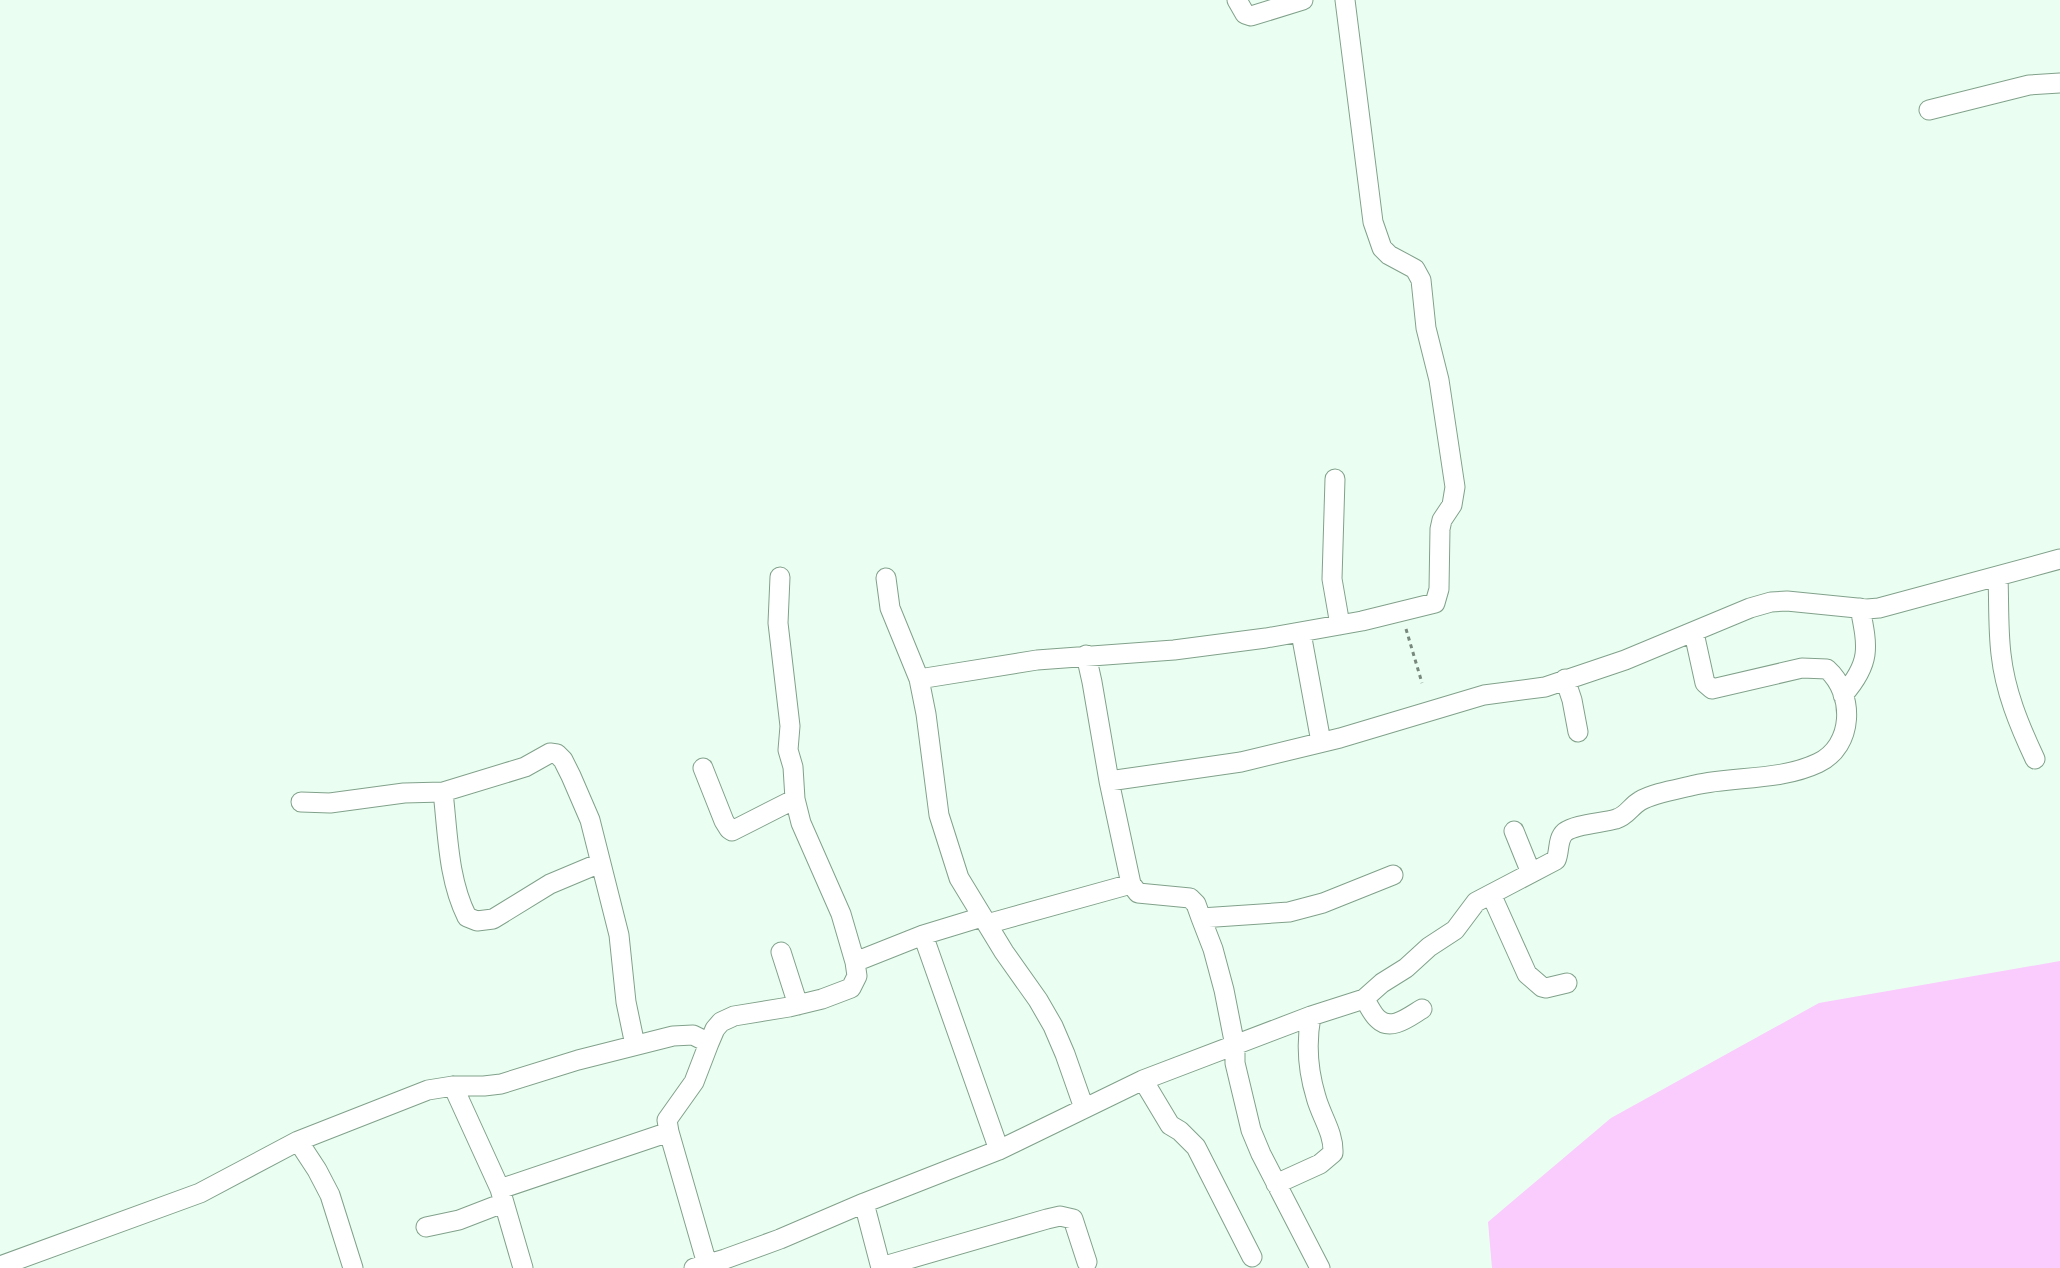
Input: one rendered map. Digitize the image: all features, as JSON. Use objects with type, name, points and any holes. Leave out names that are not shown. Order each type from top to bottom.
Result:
[{"type":"street","points":[[1237,0],[1245,14],[1251,16],[1303,0]]},
{"type":"street","points":[[920,679],[1037,660],[1174,650],[1302,633],[1428,606],[1435,602],[1439,589],[1440,529],[1442,520],[1452,505],[1456,486],[1439,380],[1426,328],[1420,275],[1410,265],[1389,255],[1382,248],[1373,222],[1345,0]]},
{"type":"street","points":[[1929,110],[2029,85],[2060,83]]},
{"type":"street","points":[[1335,480],[1332,579],[1340,625]]},
{"type":"street","points":[[1110,782],[1241,762],[1321,742],[1484,696],[1545,686],[1625,660],[1694,633],[1750,608],[1771,602],[1786,601],[1860,608],[1887,606],[2060,559]]},
{"type":"street","points":[[780,576],[778,624],[790,726],[788,750],[793,767],[795,799],[801,822],[838,907],[855,962],[857,976],[850,988],[822,999],[734,1016],[726,1019],[715,1030],[694,1082],[667,1120],[700,1266],[731,1257],[817,1225],[864,1203],[999,1150],[1143,1080],[1311,1016],[1364,999],[1382,982],[1406,968],[1429,947],[1455,930],[1476,902],[1556,860],[1559,854],[1559,839],[1566,832],[1618,819],[1639,801],[1697,785],[1771,775],[1818,763],[1828,757],[1842,740],[1846,728],[1847,715],[1843,695],[1832,674],[1827,669],[1802,668],[1717,689],[1709,688],[1704,678],[1694,633]]},
{"type":"street","points":[[1998,577],[2000,653],[2008,693],[2022,733],[2035,759]]},
{"type":"street","points":[[886,578],[890,608],[920,679],[939,816],[959,878],[1004,952],[1038,1000],[1053,1026],[1084,1108]]},
{"type":"street","points":[[1843,695],[1857,678],[1866,650],[1860,608]]},
{"type":"street","points":[[1302,633],[1321,742]]},
{"type":"street","points":[[1086,655],[1131,884],[1138,893],[1144,895],[1190,898],[1196,904],[1224,990],[1235,1046],[1235,1063],[1251,1130],[1276,1184],[1320,1268]]},
{"type":"street","points":[[1565,679],[1572,700],[1578,732]]},
{"type":"street","points":[[301,802],[330,803],[404,793],[443,792],[525,767],[550,753],[557,754],[563,760],[590,820],[619,935],[626,1002],[635,1045]]},
{"type":"street","points":[[703,768],[724,822],[728,829],[732,831],[795,799]]},
{"type":"street","points":[[443,792],[451,857],[450,868],[454,887],[467,918],[477,921],[493,919],[550,884],[600,863]]},
{"type":"street","points":[[1514,830],[1531,873]]},
{"type":"street","points":[[1201,918],[1289,912],[1324,903],[1393,875]]},
{"type":"street","points":[[855,962],[923,935],[1131,884]]},
{"type":"street","points":[[1491,894],[1527,974],[1535,982],[1546,988],[1567,983]]},
{"type":"street","points":[[923,935],[999,1150]]},
{"type":"street","points":[[781,952],[798,1005]]},
{"type":"street","points":[[1364,999],[1378,1019],[1386,1024],[1394,1024],[1422,1009]]},
{"type":"street","points":[[1276,1184],[1320,1164],[1333,1153],[1332,1141],[1316,1097],[1309,1063],[1308,1034],[1311,1016]]},
{"type":"street","points":[[0,1266],[200,1193],[298,1141],[428,1090],[453,1086],[501,1084],[635,1045],[674,1036],[693,1036],[709,1043]]},
{"type":"street","points":[[1143,1080],[1170,1125],[1180,1131],[1196,1147],[1252,1257]]},
{"type":"street","points":[[453,1086],[502,1196],[523,1268]]},
{"type":"street","points":[[426,1227],[459,1220],[502,1196],[669,1132]]},
{"type":"street","points":[[298,1141],[317,1170],[330,1195],[353,1268]]},
{"type":"street","points":[[864,1203],[881,1267],[1047,1218],[1060,1216],[1074,1219],[1087,1262]]},
{"type":"path","points":[[1401,612],[1422,683]]},
{"type":"shaded area","points":[[2060,961],[2060,1268],[1492,1268],[1488,1222],[1611,1118],[1819,1003]]}]
